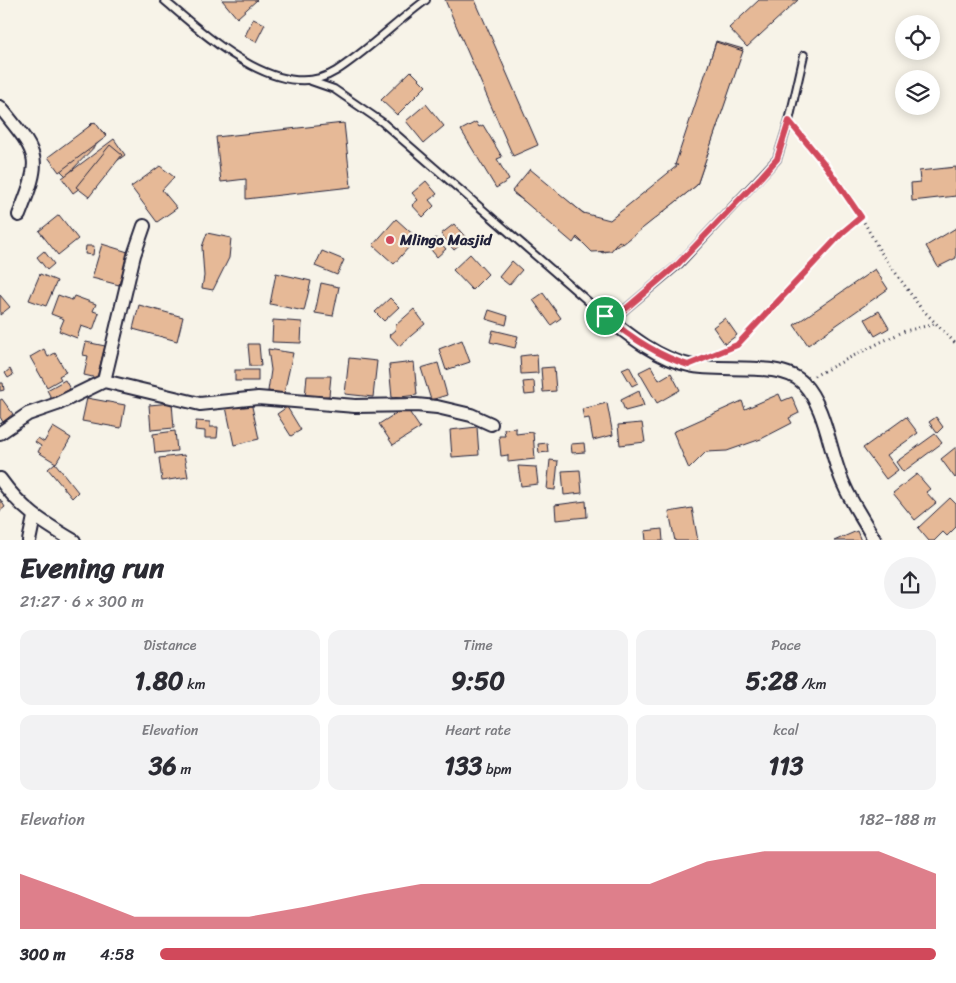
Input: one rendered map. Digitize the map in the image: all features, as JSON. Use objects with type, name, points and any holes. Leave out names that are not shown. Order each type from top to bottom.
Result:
[{"type":"street","points":[[0,107],[28,143],[34,155],[34,177],[30,192],[19,215]]},
{"type":"street","points":[[104,381],[134,255],[144,226]]},
{"type":"street","points":[[605,316],[631,338],[670,360],[711,370],[775,371],[790,374],[803,383],[818,409],[844,486],[875,540]]},
{"type":"street","points":[[0,433],[28,414],[57,404],[104,381],[200,404],[258,398],[355,406],[416,405],[437,407],[471,415],[491,424]]},
{"type":"street","points":[[0,479],[12,496],[34,517],[74,540]]},
{"type":"street","points":[[29,540],[34,517]]},
{"type":"lane","points":[[164,0],[205,34],[256,68],[334,89],[382,122],[605,316],[614,316],[622,312],[678,264],[777,159],[789,121],[804,55]]},
{"type":"lane","points":[[310,81],[335,72],[426,0]]},
{"type":"path","points":[[789,121],[826,166],[861,217],[880,251],[920,307],[956,344]]},
{"type":"path","points":[[688,365],[737,345],[743,340],[843,232],[861,217]]},
{"type":"path","points":[[803,383],[858,352],[905,332],[935,324]]},
{"type":"building","points":[[222,0],[257,0],[237,18]]},
{"type":"building","points":[[445,0],[475,0],[538,145],[513,156]]},
{"type":"building","points":[[759,0],[798,0],[747,47],[729,28]]},
{"type":"building","points":[[253,19],[265,24],[256,42],[245,36]]},
{"type":"building","points":[[716,41],[743,49],[697,185],[622,244],[603,253],[581,242],[514,194],[530,172],[594,221],[609,221],[678,168]]},
{"type":"building","points":[[716,42],[743,51],[697,185],[623,244],[619,241],[611,251],[592,252],[577,237],[573,243],[512,191],[530,169],[583,213],[610,220],[678,165],[675,165]]},
{"type":"building","points":[[411,71],[426,86],[397,115],[381,100]]},
{"type":"building","points":[[426,104],[444,126],[424,143],[406,121]]},
{"type":"building","points":[[93,122],[106,135],[66,176],[53,163]]},
{"type":"building","points":[[95,122],[106,137],[59,172],[48,157]]},
{"type":"building","points":[[476,122],[479,127],[483,125],[502,157],[497,159],[509,180],[496,188],[461,130]]},
{"type":"building","points":[[344,123],[351,187],[246,199],[246,179],[221,182],[216,137]]},
{"type":"building","points":[[114,139],[125,155],[73,193],[62,178]]},
{"type":"building","points":[[110,145],[122,155],[89,197],[76,187]]},
{"type":"building","points":[[160,166],[174,177],[162,190],[177,208],[157,222],[131,187]]},
{"type":"building","points":[[956,167],[956,196],[912,201],[911,183],[920,182],[919,171]]},
{"type":"building","points":[[426,181],[437,194],[429,200],[434,206],[423,217],[412,205],[418,200],[412,193]]},
{"type":"building","points":[[59,215],[78,239],[58,255],[39,231]]},
{"type":"building","points":[[396,219],[417,238],[394,264],[373,245]]},
{"type":"building","points":[[454,224],[467,239],[454,250],[441,234]]},
{"type":"building","points":[[956,228],[956,258],[938,267],[926,246]]},
{"type":"building","points":[[207,233],[231,238],[229,258],[213,290],[202,288],[204,276],[202,247]]},
{"type":"building","points":[[436,238],[446,249],[437,257],[427,245]]},
{"type":"building","points":[[102,244],[128,252],[119,285],[92,278]]},
{"type":"building","points":[[86,246],[94,246],[93,255],[85,254]]},
{"type":"building","points":[[44,251],[54,264],[47,270],[37,257]]},
{"type":"building","points":[[322,251],[344,260],[337,275],[315,266]]},
{"type":"building","points":[[470,254],[488,274],[472,290],[453,270]]},
{"type":"building","points":[[512,261],[522,270],[509,285],[499,277]]},
{"type":"building","points":[[875,269],[888,289],[808,345],[794,325]]},
{"type":"building","points":[[276,273],[311,281],[304,311],[270,304]]},
{"type":"building","points":[[40,274],[57,281],[46,306],[29,300]]},
{"type":"building","points":[[321,283],[339,287],[333,316],[315,313]]},
{"type":"building","points":[[543,293],[561,318],[551,325],[533,300]]},
{"type":"building","points":[[0,295],[10,307],[0,315]]},
{"type":"building","points":[[58,295],[72,300],[74,296],[96,304],[93,311],[99,313],[93,330],[81,326],[77,338],[59,331],[64,319],[51,314]]},
{"type":"building","points":[[390,298],[399,307],[384,321],[375,312]]},
{"type":"building","points":[[139,305],[183,317],[177,341],[133,329]]},
{"type":"building","points":[[414,309],[425,324],[399,346],[389,335],[395,330],[396,325]]},
{"type":"building","points":[[489,310],[508,316],[506,325],[486,319]]},
{"type":"building","points":[[879,311],[889,328],[875,336],[865,319]]},
{"type":"building","points":[[725,318],[737,335],[725,344],[713,327]]},
{"type":"building","points":[[273,320],[302,322],[301,343],[272,342]]},
{"type":"building","points":[[493,330],[518,336],[515,348],[490,342]]},
{"type":"building","points":[[462,340],[470,362],[446,370],[439,349]]},
{"type":"building","points":[[86,342],[105,346],[97,378],[84,375],[88,356],[83,355]]},
{"type":"building","points":[[248,344],[259,344],[261,366],[250,366]]},
{"type":"building","points":[[44,349],[48,357],[55,353],[66,372],[59,376],[61,379],[47,387],[30,357]]},
{"type":"building","points":[[268,349],[293,353],[284,393],[268,391],[271,370]]},
{"type":"building","points":[[537,354],[538,373],[521,374],[520,356]]},
{"type":"building","points":[[349,358],[377,361],[373,397],[345,394]]},
{"type":"building","points":[[414,362],[417,395],[392,398],[389,365]]},
{"type":"building","points":[[438,363],[447,395],[431,400],[421,368]]},
{"type":"building","points":[[629,366],[638,383],[632,386],[622,369]]},
{"type":"building","points":[[651,366],[659,380],[671,373],[680,390],[657,403],[639,372]]},
{"type":"building","points":[[554,367],[556,391],[543,392],[541,368]]},
{"type":"building","points":[[10,369],[13,375],[8,378],[5,373]]},
{"type":"building","points":[[235,370],[258,370],[258,381],[235,381]]},
{"type":"building","points":[[307,376],[331,376],[329,396],[305,397]]},
{"type":"building","points":[[65,380],[70,389],[52,400],[47,390]]},
{"type":"building","points":[[534,381],[535,394],[525,395],[523,382]]},
{"type":"building","points":[[0,383],[3,383],[4,390],[0,391]]},
{"type":"building","points":[[639,391],[644,406],[625,411],[621,400]]},
{"type":"building","points":[[779,394],[782,401],[792,397],[799,413],[789,418],[792,423],[761,439],[727,451],[706,452],[689,469],[673,432],[742,401],[745,409]]},
{"type":"building","points":[[87,398],[125,405],[121,428],[82,421]]},
{"type":"building","points":[[2,399],[13,414],[3,422],[0,417],[0,400]]},
{"type":"building","points":[[251,402],[259,439],[234,445],[226,407]]},
{"type":"building","points":[[172,403],[174,428],[151,430],[149,405]]},
{"type":"building","points":[[607,403],[613,435],[593,440],[589,418],[584,419],[582,409]]},
{"type":"building","points":[[287,407],[301,430],[291,436],[277,414]]},
{"type":"building","points":[[406,407],[420,428],[393,445],[379,424]]},
{"type":"building","points":[[906,417],[918,433],[887,455],[898,470],[886,479],[863,448]]},
{"type":"building","points":[[936,417],[943,427],[937,433],[929,422]]},
{"type":"building","points":[[196,421],[210,422],[210,427],[218,427],[217,438],[205,438],[205,431],[195,430]]},
{"type":"building","points":[[642,423],[645,442],[620,445],[618,425]]},
{"type":"building","points":[[53,427],[71,438],[56,463],[38,452],[41,446],[35,442],[38,438],[44,442]]},
{"type":"building","points":[[477,427],[479,455],[452,457],[450,430]]},
{"type":"building","points":[[516,428],[516,434],[533,432],[535,459],[508,462],[508,455],[501,456],[499,436],[505,436],[504,429]]},
{"type":"building","points":[[175,431],[177,451],[155,453],[153,434]]},
{"type":"building","points":[[935,434],[942,443],[903,472],[896,462]]},
{"type":"building","points":[[547,443],[548,452],[539,453],[538,444]]},
{"type":"building","points":[[584,443],[585,452],[572,453],[571,444]]},
{"type":"building","points":[[956,447],[956,477],[955,478],[941,459]]},
{"type":"building","points":[[184,455],[188,477],[162,481],[159,458]]},
{"type":"building","points":[[550,460],[558,461],[555,490],[547,489]]},
{"type":"building","points":[[55,463],[78,492],[72,498],[48,469]]},
{"type":"building","points":[[518,466],[536,467],[538,484],[521,486]]},
{"type":"building","points":[[580,470],[582,493],[564,495],[562,471]]},
{"type":"building","points":[[917,474],[930,489],[926,492],[936,503],[915,520],[893,493]]},
{"type":"building","points":[[950,498],[956,504],[956,527],[947,536],[943,532],[935,540],[928,540],[918,528]]},
{"type":"building","points":[[0,499],[5,507],[0,511]]},
{"type":"building","points":[[586,501],[587,517],[556,520],[555,505]]},
{"type":"building","points":[[692,508],[698,540],[675,540],[669,512]]},
{"type":"building","points":[[662,529],[663,540],[646,540],[645,531]]},
{"type":"building","points":[[857,531],[861,540],[836,540]]},
{"type":"place","name":"Mlingo Masjid","points":[[390,240]]},
{"type":"route","points":[[789,121],[826,166],[854,204],[861,217],[843,232],[737,345],[688,365],[670,360],[631,338],[605,316],[614,316],[622,312],[678,264],[761,177],[777,159],[789,121]]}]
